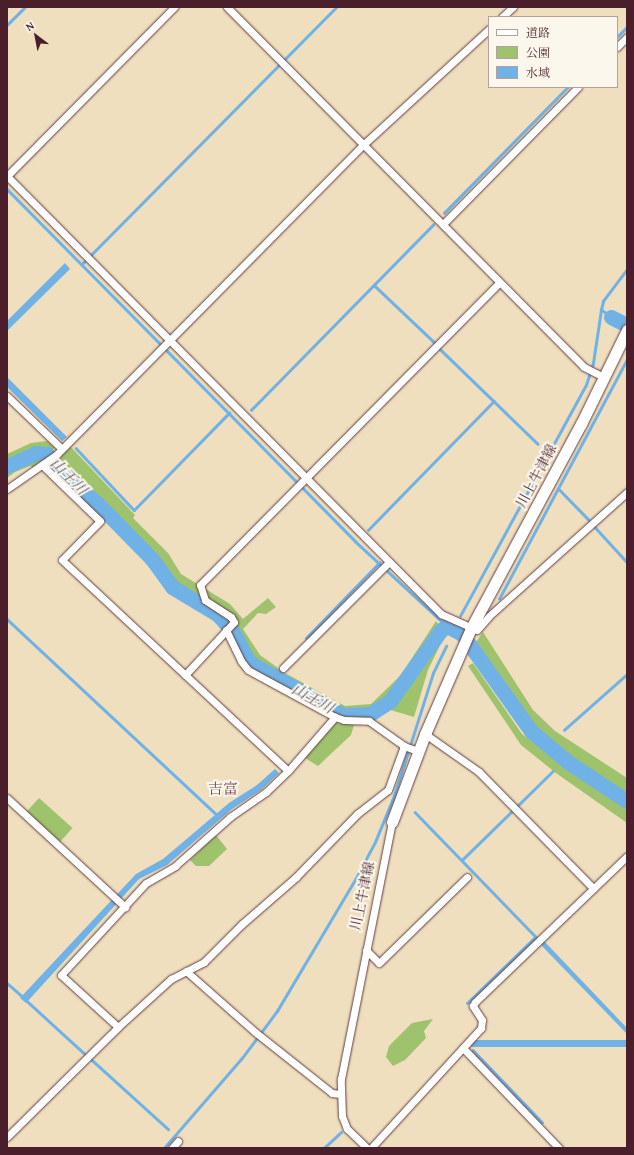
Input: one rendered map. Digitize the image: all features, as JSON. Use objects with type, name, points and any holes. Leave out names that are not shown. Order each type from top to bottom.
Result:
[{"type":"main road","name":"川上牛津線","points":[[392,822],[418,751],[460,651],[600,375],[625,334]]},
{"type":"street","points":[[174,7],[7,176],[441,614],[477,630],[489,616],[627,492]]},
{"type":"street","points":[[227,7],[584,367],[600,375]]},
{"type":"street","points":[[503,16],[513,7]]},
{"type":"street","points":[[7,489],[43,466],[60,451],[364,144],[488,30]]},
{"type":"street","points":[[618,46],[627,37]]},
{"type":"street","points":[[443,224],[577,88]]},
{"type":"street","points":[[185,675],[234,622],[231,617],[205,600],[200,585],[500,282]]},
{"type":"street","points":[[7,396],[60,451]]},
{"type":"street","points":[[43,466],[100,521],[62,560],[288,771]]},
{"type":"street","points":[[283,668],[389,562]]},
{"type":"street","points":[[226,630],[241,661],[248,670],[335,717],[344,720],[369,721],[404,746],[418,751]]},
{"type":"street","points":[[118,1027],[60,975],[123,905],[146,883],[175,866],[230,817],[266,792],[288,771],[335,717]]},
{"type":"street","points":[[425,734],[479,772],[594,888]]},
{"type":"street","points":[[7,1137],[118,1027],[171,979],[204,962],[242,924],[296,877],[357,814],[388,790],[404,746]]},
{"type":"street","points":[[7,798],[123,905]]},
{"type":"street","name":"川上牛津線","points":[[367,1148],[347,1129],[342,1116],[340,1094],[341,1079],[392,822]]},
{"type":"street","points":[[370,1148],[464,1048],[482,1024],[473,1006],[475,1002],[627,856]]},
{"type":"street","points":[[366,950],[379,963],[468,876]]},
{"type":"street","points":[[186,971],[255,1032],[332,1093],[340,1094]]},
{"type":"street","points":[[464,1048],[559,1148]]},
{"type":"street","points":[[172,1148],[178,1141]]},
{"type":"green space","points":[[47,441],[55,448],[51,451],[35,448],[7,460],[7,454],[31,443]]},
{"type":"green space","points":[[71,447],[135,515],[133,518],[168,553],[181,574],[230,604],[243,619],[268,598],[276,607],[266,614],[258,613],[243,629],[260,655],[285,673],[345,706],[371,704],[401,675],[436,621],[440,626],[394,690],[372,710],[344,711],[251,661],[228,619],[173,583],[155,557],[99,500],[63,470],[57,459]]},
{"type":"green space","points":[[35,457],[45,459],[33,467],[30,466],[15,472],[7,478],[7,469],[16,463]]},
{"type":"green space","points":[[483,632],[533,710],[555,731],[627,778],[627,795],[579,763],[542,734],[528,719],[476,642]]},
{"type":"green space","points":[[446,633],[428,670],[414,717],[387,709],[411,683],[441,634]]},
{"type":"green space","points":[[473,663],[522,734],[627,809],[627,823],[556,773],[521,745],[468,666]]},
{"type":"green space","points":[[336,723],[354,725],[351,735],[318,766],[305,758]]},
{"type":"green space","points":[[39,798],[72,828],[60,842],[26,812]]},
{"type":"green space","points":[[216,835],[227,849],[209,866],[196,866],[190,860]]},
{"type":"green space","points":[[433,1019],[424,1031],[426,1038],[405,1060],[393,1066],[386,1057],[389,1046],[412,1023]]},
{"type":"water","points":[[65,263],[70,269],[7,331],[7,321]]},
{"type":"water","points":[[7,377],[67,437],[62,441],[7,387]]},
{"type":"water","points":[[275,769],[279,773],[261,790],[232,809],[167,865],[139,879],[26,1003],[20,998],[136,874],[163,859],[229,803],[257,785]]},
{"type":"water","points":[[544,941],[627,1028],[627,1034],[540,944]]},
{"type":"water","points":[[471,1040],[627,1040],[627,1047],[471,1047]]},
{"type":"waterway","points":[[7,25],[25,7]]},
{"type":"waterway","points":[[82,264],[336,7]]},
{"type":"waterway","points":[[618,36],[627,27]]},
{"type":"waterway","points":[[444,213],[567,88]]},
{"type":"waterway","points":[[7,189],[356,542],[447,626]]},
{"type":"waterway","points":[[251,410],[433,225]]},
{"type":"waterway","points":[[611,317],[601,310],[603,301],[627,269]]},
{"type":"waterway","points":[[374,285],[434,342]]},
{"type":"waterway","points":[[460,616],[586,385],[593,363],[601,310]]},
{"type":"waterway","points":[[611,317],[627,325]]},
{"type":"waterway","points":[[440,349],[538,444]]},
{"type":"waterway","points":[[499,599],[627,359]]},
{"type":"waterway","points":[[368,530],[494,401]]},
{"type":"waterway","points":[[76,448],[134,510],[229,413]]},
{"type":"waterway","name":"山王川","points":[[7,466],[36,453],[47,454],[60,472],[98,504],[152,559],[172,587],[217,614],[232,630],[249,662],[343,715],[370,714],[390,701],[441,630],[447,626],[462,634],[531,731],[568,762],[627,801]]},
{"type":"waterway","points":[[559,489],[589,520]]},
{"type":"waterway","points":[[595,527],[627,562]]},
{"type":"waterway","points":[[306,638],[379,563]]},
{"type":"waterway","points":[[7,619],[216,814]]},
{"type":"waterway","points":[[164,1148],[242,1058],[277,1011],[357,876],[375,842],[394,796],[433,673],[446,646]]},
{"type":"waterway","points":[[564,730],[627,674]]},
{"type":"waterway","points":[[462,860],[553,771]]},
{"type":"waterway","points":[[415,812],[536,937],[468,1003]]},
{"type":"waterway","points":[[7,983],[22,996]]},
{"type":"waterway","points":[[27,1001],[85,1054]]},
{"type":"waterway","points":[[473,1050],[542,1122]]},
{"type":"waterway","points":[[92,1060],[168,1129]]},
{"type":"waterway","points":[[324,1148],[341,1132]]},
{"type":"district","name":"吉富","points":[[223,789]]}]
